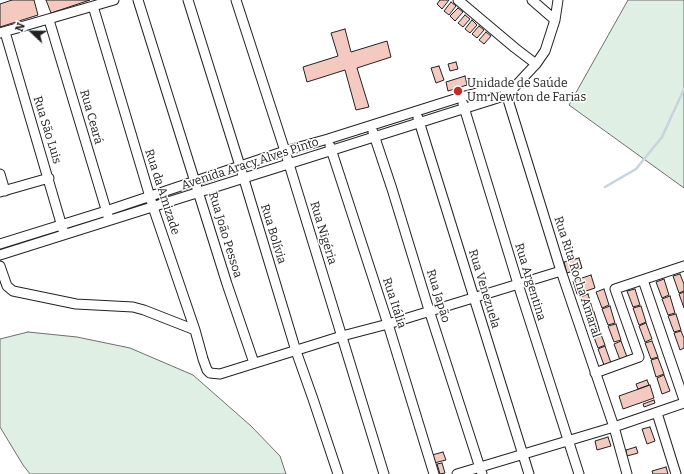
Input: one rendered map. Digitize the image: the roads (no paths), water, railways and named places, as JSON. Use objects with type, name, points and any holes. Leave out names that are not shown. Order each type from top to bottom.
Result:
[{"type":"street","points":[[2,33],[114,0]]},
{"type":"street","name":"Rua João Pessoa","points":[[138,0],[225,278],[254,363]]},
{"type":"street","name":"Rua Bolívia","points":[[188,0],[296,351],[338,474]]},
{"type":"street","name":"Rua Nigéria","points":[[236,0],[285,151],[384,474]]},
{"type":"street","points":[[458,0],[536,64]]},
{"type":"street","points":[[532,0],[556,20]]},
{"type":"street","name":"Avenida Aracy Alves Pinto","points":[[0,255],[420,123],[464,108],[508,90],[536,64],[544,51],[556,20],[558,0]]},
{"type":"street","name":"Rua da Amizade","points":[[93,6],[149,196],[195,330],[207,370],[210,373],[220,374],[254,363]]},
{"type":"street","name":"Rua Ceará","points":[[50,20],[109,221]]},
{"type":"street","name":"Rua São Luis","points":[[2,33],[48,178],[64,235]]},
{"type":"street","name":"Avenida Aracy Alves Pinto","points":[[0,244],[106,211],[285,151],[328,139],[462,96],[508,90]]},
{"type":"street","name":"Rua Rita Rocha Amaral","points":[[508,90],[561,271],[614,427],[627,474]]},
{"type":"street","name":"Rua Argentina","points":[[462,96],[464,108],[518,284],[579,474]]},
{"type":"street","name":"Rua Venezuela","points":[[416,111],[529,474]]},
{"type":"street","name":"Rua Japão","points":[[370,125],[392,189],[481,471]]},
{"type":"street","name":"Rua Itália","points":[[328,139],[388,324],[434,474]]},
{"type":"street","points":[[0,174],[3,192],[48,178]]},
{"type":"street","points":[[0,266],[4,288],[13,291],[76,304],[132,307],[144,310],[195,330]]},
{"type":"street","points":[[595,373],[639,357],[615,289],[684,266]]},
{"type":"street","points":[[254,363],[561,271]]},
{"type":"street","points":[[457,474],[481,471],[568,440],[657,413],[684,402],[643,280]]},
{"type":"street","points":[[657,413],[676,474]]},
{"type":"waterway","points":[[605,187],[636,169],[662,137],[684,89]]},
{"type":"place","name":"Unidade de Saúde Um Newton de Farias","points":[[458,91]]}]
